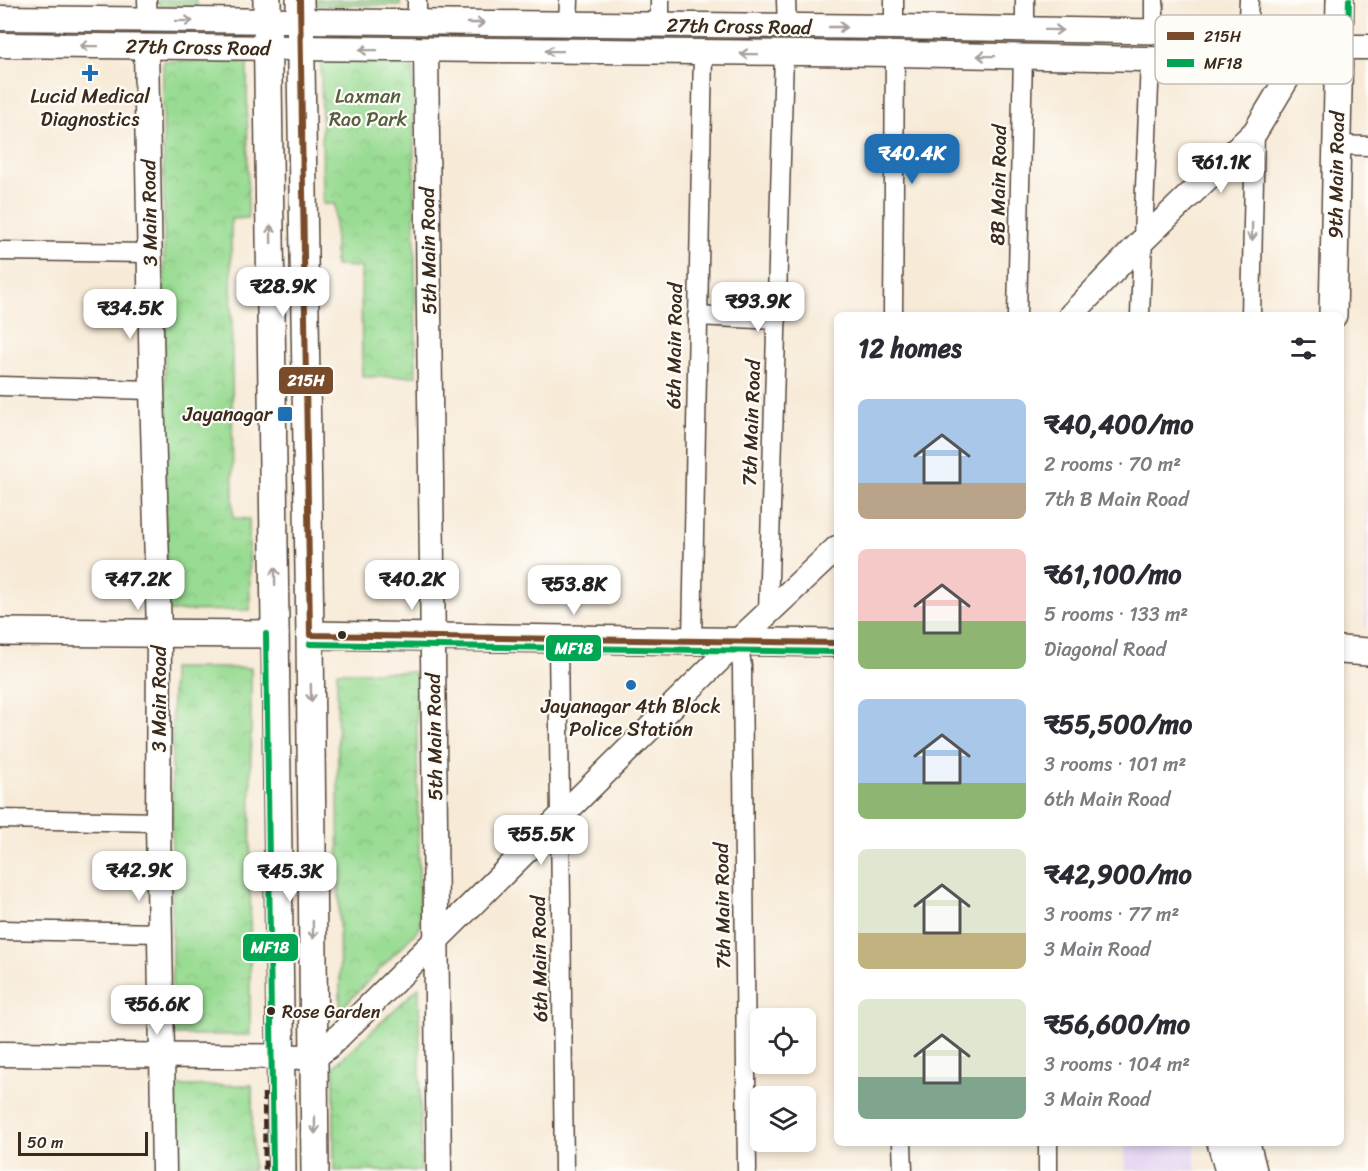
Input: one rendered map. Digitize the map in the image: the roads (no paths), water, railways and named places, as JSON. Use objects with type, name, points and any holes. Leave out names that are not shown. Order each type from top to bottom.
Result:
[{"type":"main road","name":"9th Main Road","points":[[1340,0],[1340,15]]},
{"type":"main road","points":[[268,10],[282,1171]]},
{"type":"main road","points":[[301,11],[315,1171]]},
{"type":"main road","name":"9th Main Road","points":[[1334,312],[1338,84]]},
{"type":"main road","points":[[0,632],[276,634]]},
{"type":"main road","points":[[310,635],[834,643]]},
{"type":"main road","points":[[1344,651],[1368,652]]},
{"type":"main road","points":[[1222,1146],[1229,1171]]},
{"type":"main road","points":[[1247,1146],[1253,1171]]},
{"type":"street","points":[[660,0],[660,25]]},
{"type":"street","points":[[786,0],[787,27]]},
{"type":"street","points":[[894,0],[894,27]]},
{"type":"street","points":[[1025,0],[1026,30]]},
{"type":"street","points":[[1154,0],[1154,32]]},
{"type":"street","points":[[1248,15],[1249,0]]},
{"type":"street","name":"27th Cross Road","points":[[0,18],[148,10],[568,12],[660,25],[1154,32]]},
{"type":"street","name":"27th Cross Road","points":[[0,45],[895,54],[1155,60]]},
{"type":"street","name":"3 Main Road","points":[[146,47],[159,633],[158,822],[164,1171]]},
{"type":"street","name":"5th Main Road","points":[[426,50],[439,1171]]},
{"type":"street","name":"6th Main Road","points":[[692,641],[703,53]]},
{"type":"street","name":"7th Main Road","points":[[768,613],[784,54]]},
{"type":"street","points":[[893,312],[895,54]]},
{"type":"street","name":"8B Main Road","points":[[1017,312],[1023,56]]},
{"type":"street","points":[[1140,312],[1150,60]]},
{"type":"street","points":[[1074,312],[1143,240],[1255,132],[1284,84]]},
{"type":"street","points":[[1251,312],[1255,132]]},
{"type":"street","points":[[1337,145],[1368,146]]},
{"type":"street","points":[[0,251],[150,253]]},
{"type":"street","points":[[698,316],[777,320]]},
{"type":"street","points":[[0,386],[152,390]]},
{"type":"street","points":[[0,1054],[314,1057],[329,1046],[738,641],[834,551]]},
{"type":"street","name":"6th Main Road","points":[[558,639],[564,1171]]},
{"type":"street","name":"7th Main Road","points":[[738,641],[742,666],[747,1171]]},
{"type":"street","points":[[0,819],[158,822]]},
{"type":"street","points":[[0,930],[160,933]]},
{"type":"street","points":[[902,1146],[903,1171]]},
{"type":"street","points":[[1048,1146],[1048,1171]]},
{"type":"railway","points":[[264,1093],[265,1171]]},
{"type":"railway","points":[[274,1094],[275,1171]]},
{"type":"place","name":"Lucid Medical Diagnostics","points":[[90,73]]},
{"type":"place","name":"Jayanagar","points":[[285,414]]},
{"type":"place","name":"Jayanagar 4th Block Police Station","points":[[631,685]]},
{"type":"place","name":"Rose Garden","points":[[271,1011]]},
{"type":"park label","name":"Laxman Rao Park","points":[[368,108]]}]
